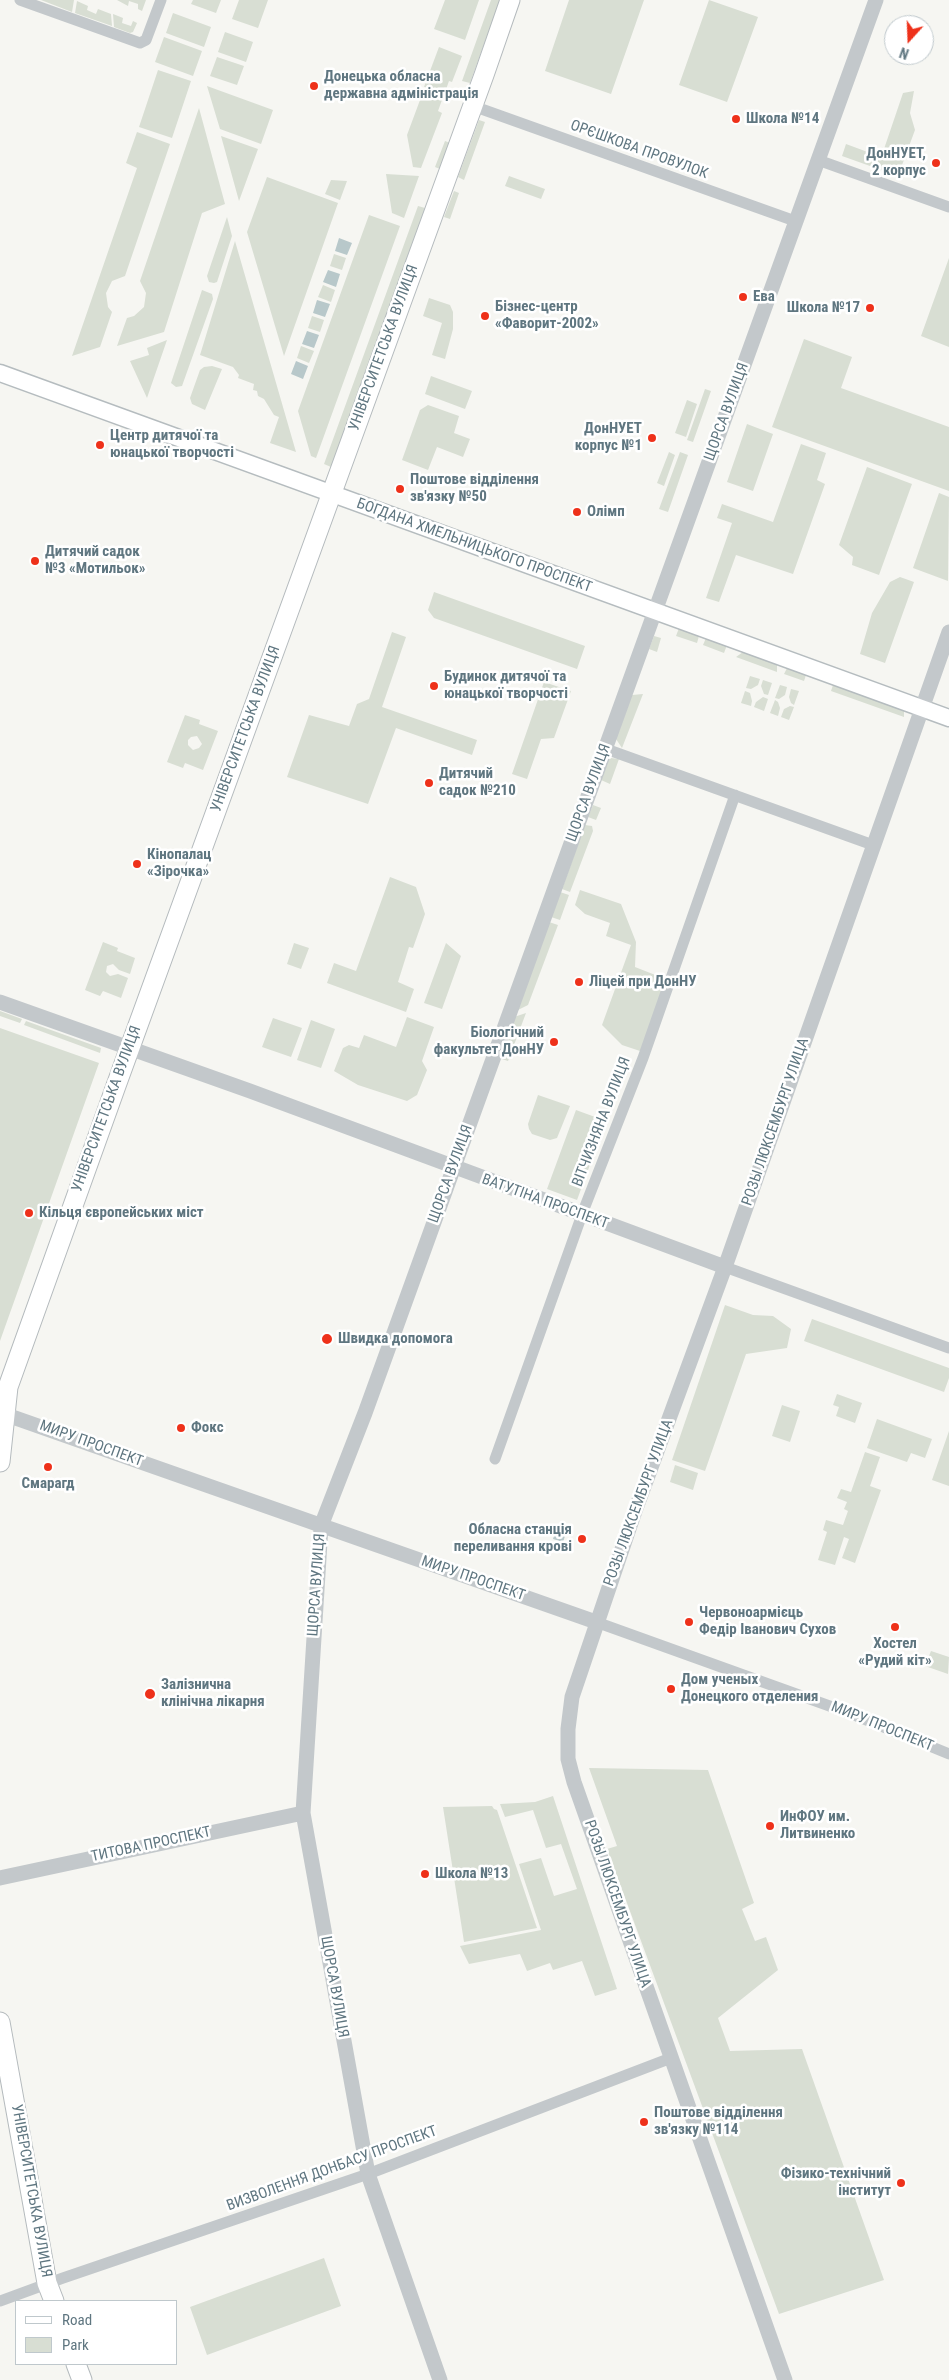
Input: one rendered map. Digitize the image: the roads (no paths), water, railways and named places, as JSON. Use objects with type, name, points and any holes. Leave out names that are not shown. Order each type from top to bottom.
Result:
[{"type":"main road","name":"УНІВЕРСИТЕТСЬКА ВУЛИЦЯ","points":[[0,1462],[2,1409],[8,1387],[510,0]]},
{"type":"main road","name":"БОГДАНА ХМЕЛЬНИЦЬКОГО ПРОСПЕКТ","points":[[0,373],[949,718]]},
{"type":"main road","name":"УНІВЕРСИТЕТСЬКА ВУЛИЦЯ","points":[[0,2022],[47,2283],[54,2300]]},
{"type":"main road","points":[[76,2365],[82,2380]]},
{"type":"street","points":[[20,0],[140,44],[146,40],[161,0]]},
{"type":"street","name":"ЩОРСА ВУЛИЦЯ","points":[[440,2380],[368,2174],[303,1813],[321,1526],[365,1413],[876,0]]},
{"type":"street","name":"ОРЄШКОВА ПРОВУЛОК","points":[[473,106],[795,221]]},
{"type":"street","points":[[818,160],[949,207]]},
{"type":"street","name":"РОЗЫ ЛЮКСЕМБУРГ УЛИЦА","points":[[785,2380],[568,1759],[568,1729],[572,1697],[596,1622],[949,632]]},
{"type":"street","points":[[606,748],[873,844]]},
{"type":"street","name":"ВІТЧИЗНЯНА ВУЛИЦЯ","points":[[495,1459],[582,1215],[641,1064],[735,795]]},
{"type":"street","name":"ВАТУТІНА ПРОСПЕКТ","points":[[0,1002],[949,1348]]},
{"type":"street","name":"МИРУ ПРОСПЕКТ","points":[[2,1409],[321,1526],[849,1713],[949,1754]]},
{"type":"street","name":"ТИТОВА ПРОСПЕКТ","points":[[0,1878],[303,1813]]},
{"type":"street","name":"ВИЗВОЛЕННЯ ДОНБАСУ ПРОСПЕКТ","points":[[0,2301],[47,2283],[368,2174],[671,2058]]},
{"type":"place","name":"Донецька обласна державна адміністрація","points":[[314,86]]},
{"type":"place","name":"Школа №14","points":[[736,119]]},
{"type":"place","name":"ДонНУЕТ, 2 корпус","points":[[936,163]]},
{"type":"place","name":"Ева","points":[[743,297]]},
{"type":"place","name":"Школа №17","points":[[870,308]]},
{"type":"place","name":"Бізнес-центр «Фаворит-2002»","points":[[485,316]]},
{"type":"place","name":"ДонНУЕТ корпус №1","points":[[652,438]]},
{"type":"place","name":"Центр дитячої та юнацької творчості","points":[[100,445]]},
{"type":"place","name":"Поштове відділення зв'язку №50","points":[[400,489]]},
{"type":"place","name":"Олімп","points":[[577,512]]},
{"type":"place","name":"Дитячий садок №3 «Мотильок»","points":[[35,561]]},
{"type":"place","name":"Будинок дитячої та юнацької творчості","points":[[434,686]]},
{"type":"place","name":"Дитячий садок №210","points":[[429,783]]},
{"type":"place","name":"Кінопалац «Зірочка»","points":[[137,864]]},
{"type":"place","name":"Ліцей при ДонНУ","points":[[579,982]]},
{"type":"place","name":"Біологічний факультет ДонНУ","points":[[554,1042]]},
{"type":"place","name":"Кільця європейських міст","points":[[29,1213]]},
{"type":"place","name":"Швидка допомога","points":[[327,1339]]},
{"type":"place","name":"Фокс","points":[[181,1428]]},
{"type":"place","name":"Смарагд","points":[[48,1467]]},
{"type":"place","name":"Обласна станція переливання крові","points":[[582,1539]]},
{"type":"place","name":"Червоноармієць Федір Іванович Сухов","points":[[689,1622]]},
{"type":"place","name":"Хостел «Рудий кіт»","points":[[895,1627]]},
{"type":"place","name":"Дом ученых Донецкого отделения","points":[[671,1689]]},
{"type":"place","name":"Залізнична клінічна лікарня","points":[[150,1694]]},
{"type":"place","name":"ИнФОУ им. Литвиненко","points":[[770,1826]]},
{"type":"place","name":"Школа №13","points":[[425,1874]]},
{"type":"place","name":"Поштове відділення зв'язку №114","points":[[644,2122]]},
{"type":"place","name":"Фізико-технічний інститут","points":[[901,2183]]}]
